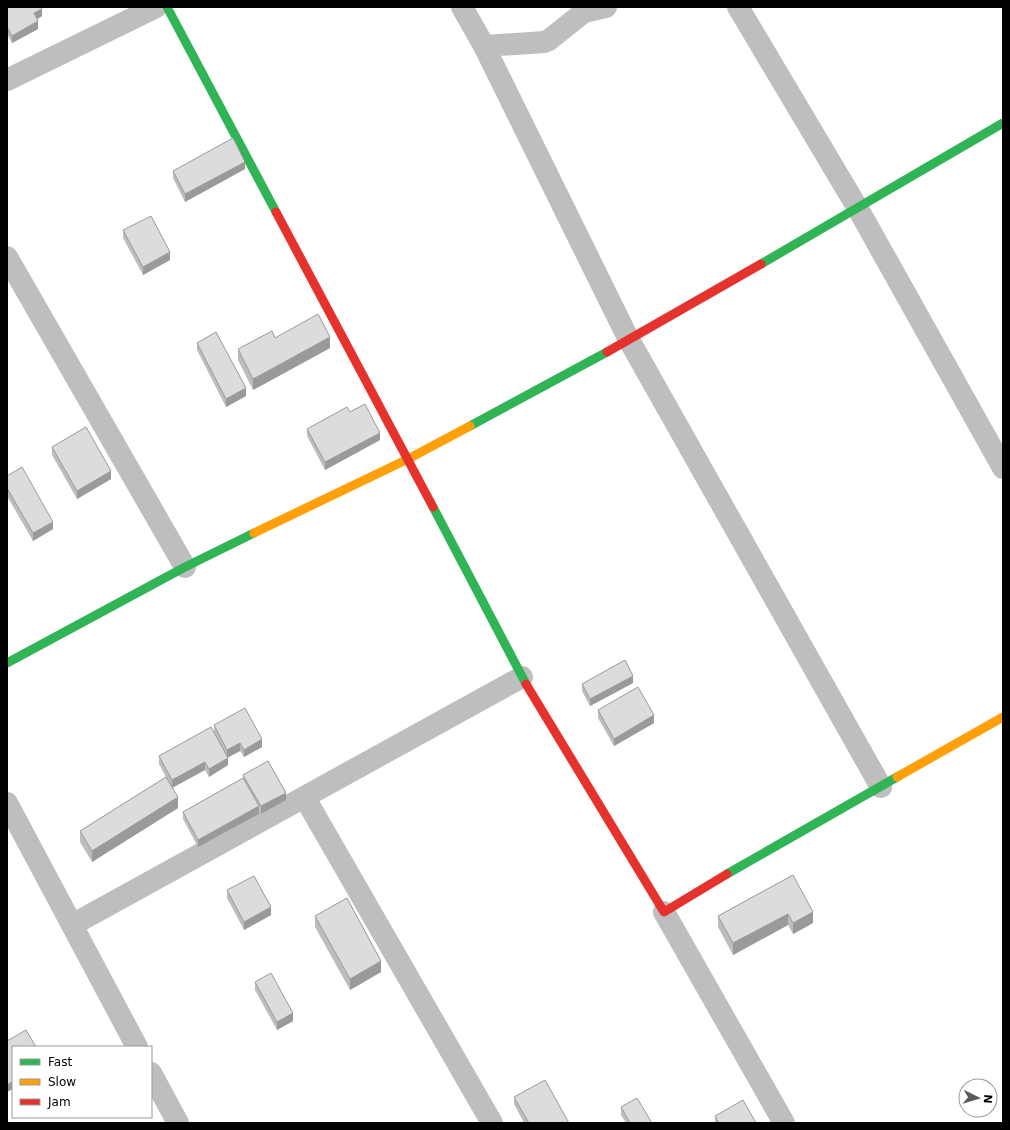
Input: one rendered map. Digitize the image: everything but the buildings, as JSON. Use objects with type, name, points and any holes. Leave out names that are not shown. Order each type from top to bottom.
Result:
[{"type":"street","points":[[7,80],[156,7]]},
{"type":"street","points":[[167,7],[408,459],[522,677],[664,912],[784,1123]]},
{"type":"street","points":[[462,7],[484,46],[629,340],[881,787]]},
{"type":"street","points":[[484,46],[544,42],[549,40],[584,12],[606,7]]},
{"type":"street","points":[[738,7],[857,207],[1003,468]]},
{"type":"street","points":[[7,663],[185,567],[408,459],[629,340],[1003,123]]},
{"type":"street","points":[[7,257],[185,567]]},
{"type":"street","points":[[72,925],[305,798],[522,677]]},
{"type":"street","points":[[664,912],[690,895],[1003,717]]},
{"type":"street","points":[[305,798],[492,1123]]},
{"type":"street","points":[[7,803],[136,1046]]},
{"type":"street","points":[[152,1075],[178,1123]]},
{"type":"traffic: fast","points":[[167,7],[276,212]]},
{"type":"traffic: fast","points":[[761,264],[1003,123]]},
{"type":"traffic: fast","points":[[470,426],[607,352]]},
{"type":"traffic: fast","points":[[433,507],[526,684]]},
{"type":"traffic: fast","points":[[7,663],[185,567],[254,533]]},
{"type":"traffic: fast","points":[[727,874],[897,777]]},
{"type":"traffic: slow","points":[[254,533],[408,459],[470,426]]},
{"type":"traffic: slow","points":[[897,777],[1003,717]]},
{"type":"traffic: jam","points":[[276,212],[433,507]]},
{"type":"traffic: jam","points":[[607,352],[761,264]]},
{"type":"traffic: jam","points":[[526,684],[664,912],[727,874]]}]
